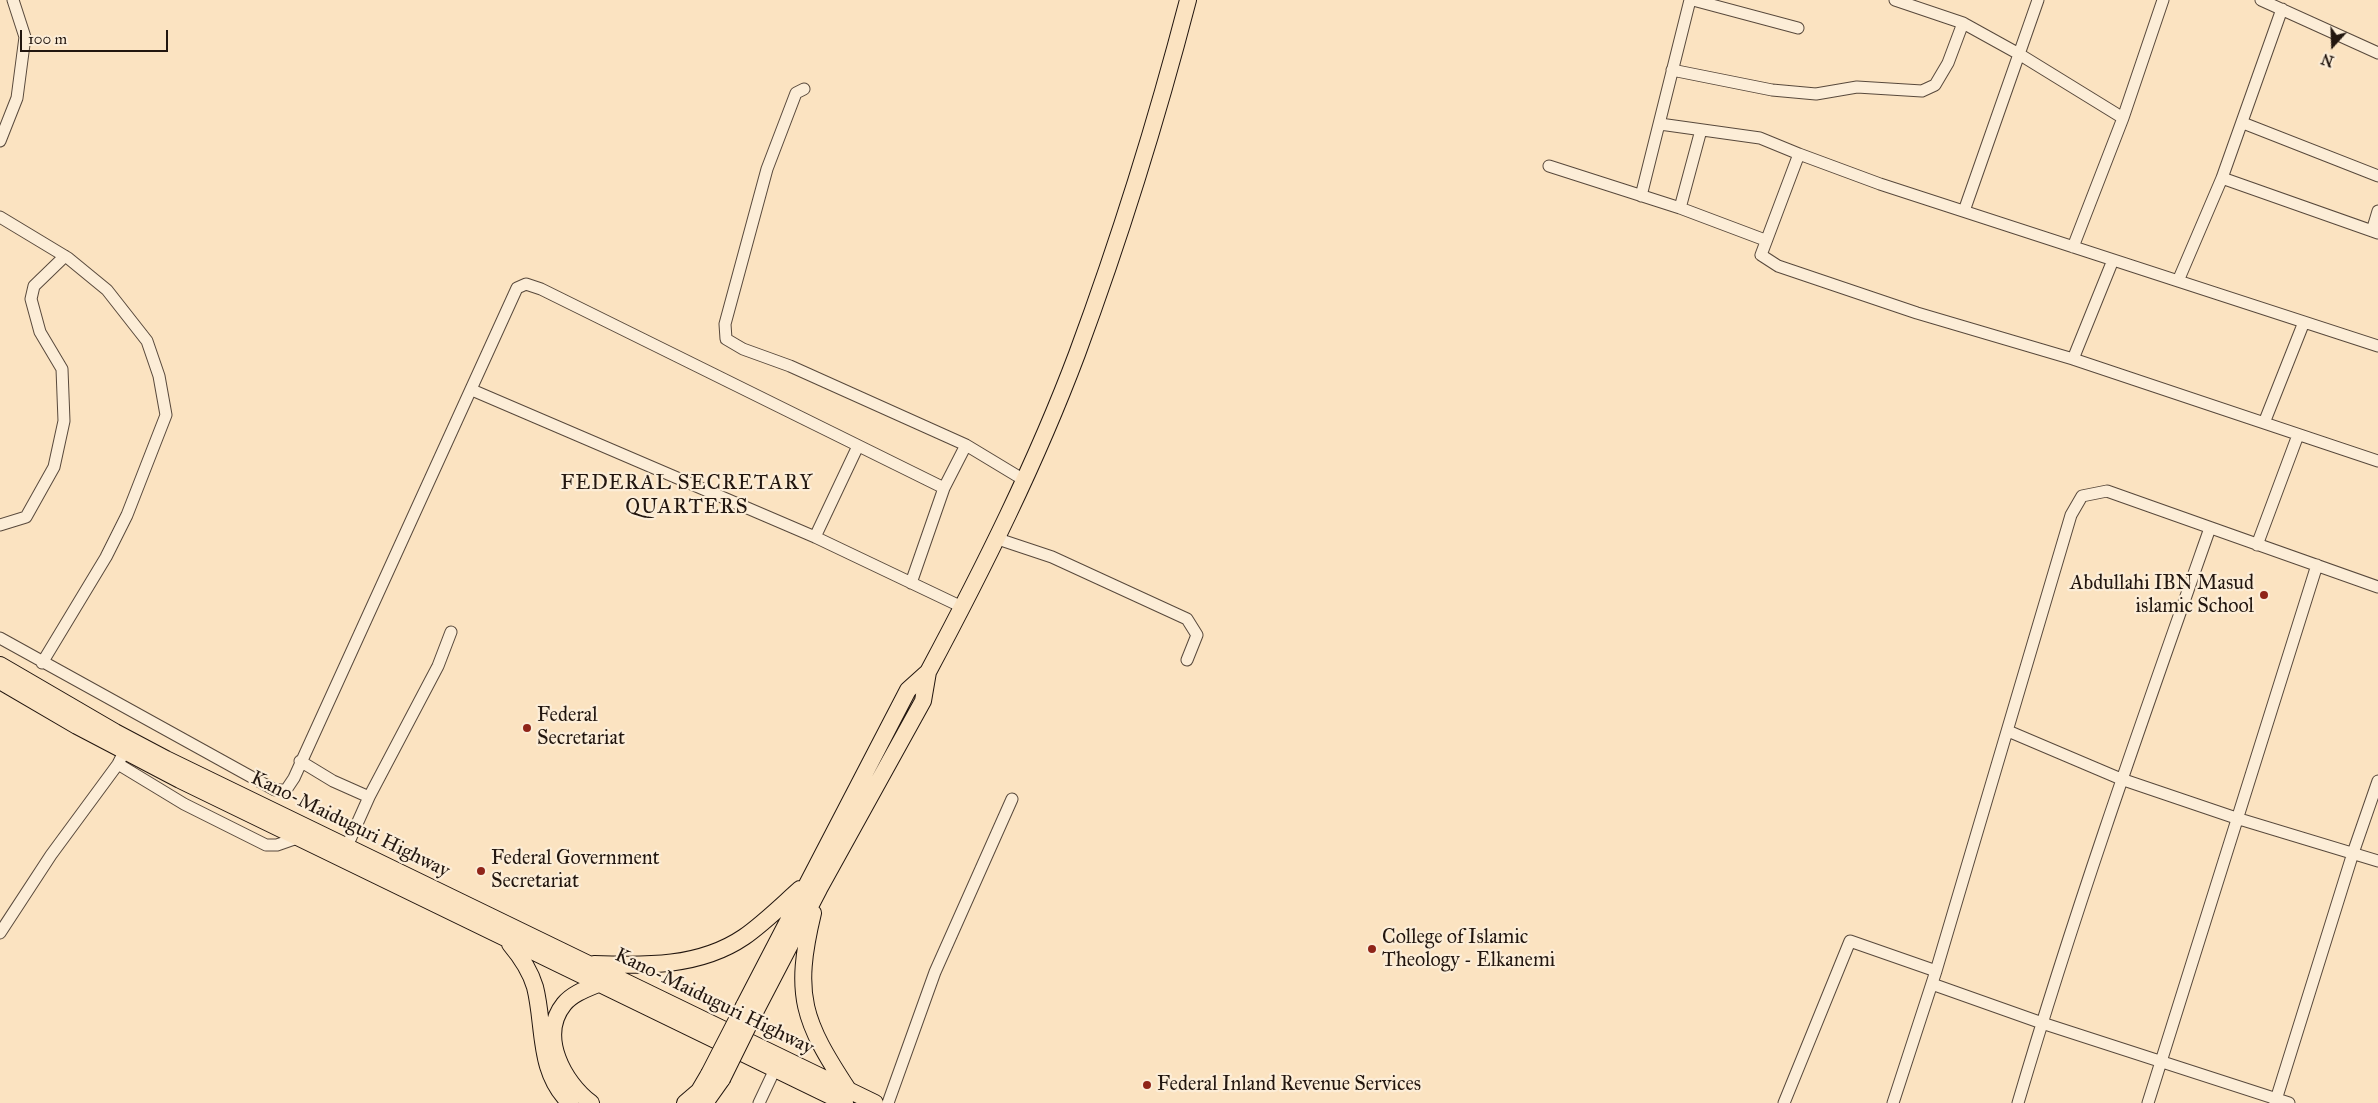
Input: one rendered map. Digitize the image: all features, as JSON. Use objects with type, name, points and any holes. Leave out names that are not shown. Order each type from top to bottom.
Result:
[{"type":"highway","points":[[705,1103],[749,1009],[812,887],[908,690],[928,672],[1024,480],[1077,355],[1109,264],[1168,76],[1188,0]]},
{"type":"highway","name":"Kano-Maiduguri Highway","points":[[0,665],[157,755],[509,942],[775,1069],[847,1097],[875,1103]]},
{"type":"highway","name":"Kano-Maiduguri Highway","points":[[0,681],[121,758],[297,838],[344,853],[589,964],[847,1097]]},
{"type":"highway","points":[[589,964],[632,965],[678,962],[712,953],[743,937],[812,887]]},
{"type":"highway","points":[[812,887],[802,979],[804,1003],[812,1028],[847,1097]]},
{"type":"highway","points":[[509,942],[521,957],[535,986],[545,1058],[561,1092],[570,1103]]},
{"type":"highway","points":[[592,1103],[573,1088],[561,1068],[554,1033],[560,1010],[565,1003],[573,996],[598,984]]},
{"type":"highway","points":[[685,1103],[716,1077]]},
{"type":"street","points":[[0,141],[17,98],[24,37],[13,0]]},
{"type":"street","points":[[1641,196],[1672,70],[1692,0],[1798,28]]},
{"type":"street","points":[[1895,0],[1963,23],[2019,54],[2123,118]]},
{"type":"street","points":[[1964,212],[2038,0]]},
{"type":"street","points":[[2073,247],[2123,118],[2163,0]]},
{"type":"street","points":[[2261,0],[2378,53]]},
{"type":"street","points":[[2178,281],[2222,178],[2282,9]]},
{"type":"street","points":[[1672,70],[1772,90],[1816,94],[1856,87],[1922,91],[1935,85],[1948,63],[1963,23]]},
{"type":"street","points":[[804,89],[796,93],[767,169],[725,324],[726,339],[744,349],[790,366],[966,445],[1024,480]]},
{"type":"street","points":[[2243,122],[2378,176]]},
{"type":"street","points":[[1660,124],[1760,138],[1799,154],[1964,212],[2378,346]]},
{"type":"street","points":[[1680,208],[1701,130]]},
{"type":"street","points":[[1799,154],[1765,240],[1761,256],[1778,266],[1917,313],[2073,360],[2378,461]]},
{"type":"street","points":[[1549,166],[1680,208],[1765,240]]},
{"type":"street","points":[[2222,178],[2375,232],[2378,211]]},
{"type":"street","points":[[0,217],[65,256],[107,290],[147,341],[160,376],[166,414],[127,515],[106,557],[42,663]]},
{"type":"street","points":[[0,525],[26,517],[54,467],[64,421],[62,369],[40,332],[31,299],[34,286],[65,256]]},
{"type":"street","points":[[2073,360],[2113,260]]},
{"type":"street","points":[[0,638],[42,663],[275,790],[286,790],[294,778],[300,761],[472,390],[517,288],[526,284],[944,488]]},
{"type":"street","points":[[2264,423],[2304,322]]},
{"type":"street","points":[[472,390],[814,538],[962,607]]},
{"type":"street","points":[[2257,545],[2298,435]]},
{"type":"street","points":[[911,583],[944,488],[966,445]]},
{"type":"street","points":[[814,538],[858,446]]},
{"type":"street","points":[[1893,1103],[1936,971],[2071,515],[2082,496],[2107,492],[2378,587]]},
{"type":"street","points":[[2018,1103],[2042,1022],[2121,779],[2210,528]]},
{"type":"street","points":[[995,538],[1052,557],[1187,619],[1197,635],[1187,660]]},
{"type":"street","points":[[2148,1103],[2317,565]]},
{"type":"street","points":[[344,853],[369,797],[438,666],[451,632]]},
{"type":"street","points":[[2008,731],[2121,779],[2236,818],[2378,861]]},
{"type":"street","points":[[0,933],[51,855],[121,758]]},
{"type":"street","points":[[300,761],[333,781],[369,797]]},
{"type":"street","points":[[2276,1101],[2353,852],[2378,781]]},
{"type":"street","points":[[888,1103],[935,972],[1012,799]]},
{"type":"street","points":[[1784,1103],[1850,941],[1936,971]]},
{"type":"street","points":[[1932,984],[2161,1060],[2276,1101],[2290,1103]]},
{"type":"street","points":[[759,1103],[775,1069]]},
{"type":"place","name":"Abdullahi IBN Masud islamic School","points":[[2264,595]]},
{"type":"place","name":"Federal Secretariat","points":[[527,728]]},
{"type":"place","name":"Federal Government Secretariat","points":[[481,871]]},
{"type":"place","name":"College of Islamic Theology - Elkanemi","points":[[1372,949]]},
{"type":"place","name":"Federal Inland Revenue Services","points":[[1147,1085]]},
{"type":"district","name":"FEDERAL SECRETARY QUARTERS","points":[[687,496]]}]
